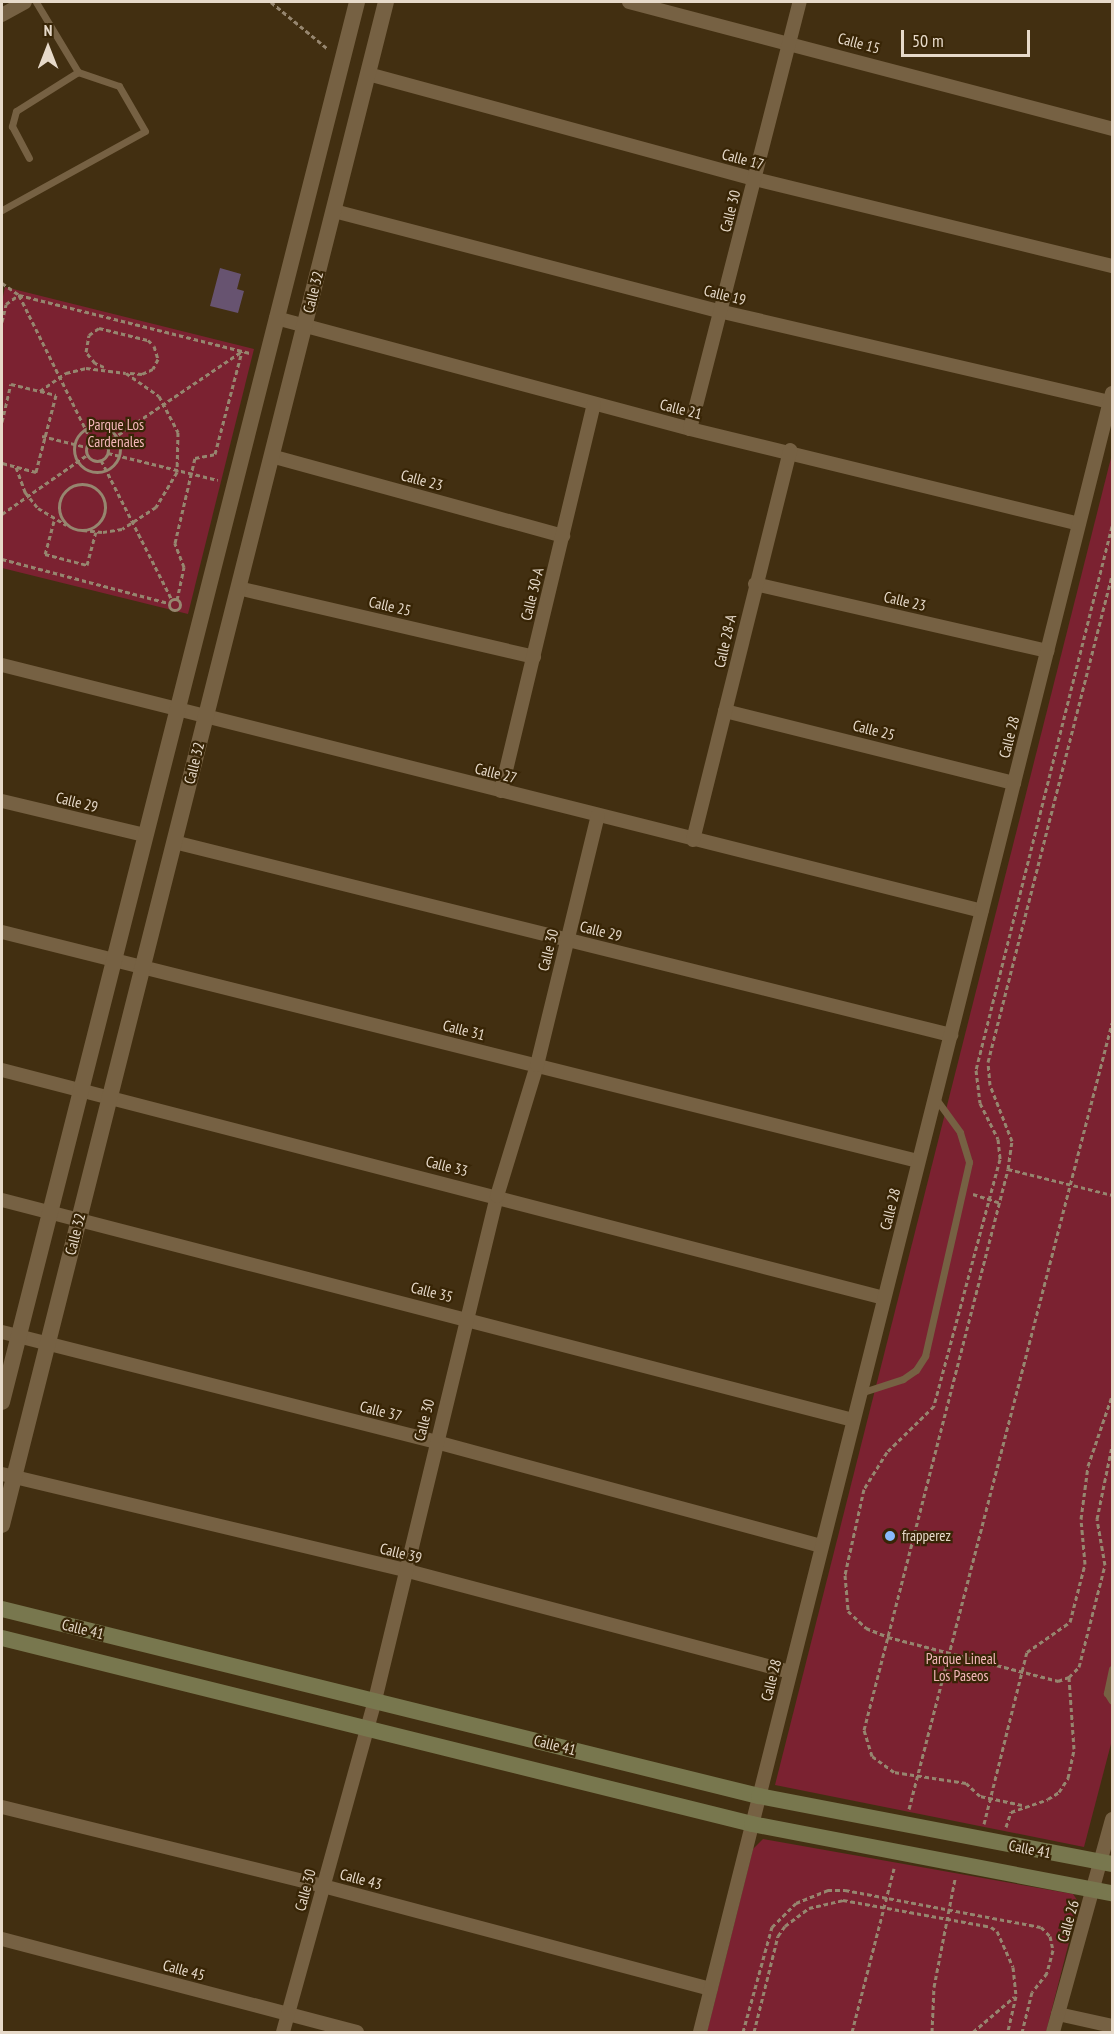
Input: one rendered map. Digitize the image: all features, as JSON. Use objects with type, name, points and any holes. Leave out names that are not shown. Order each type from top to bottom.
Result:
[{"type":"main road","name":"Calle 41","points":[[2,1608],[759,1796],[1107,1863]]},
{"type":"main road","name":"Calle 41","points":[[2,1638],[752,1824],[1113,1893]]},
{"type":"street","points":[[2,15],[25,2]]},
{"type":"street","name":"Calle 32","points":[[2,1402],[10,1334],[50,1212],[357,2]]},
{"type":"street","name":"Calle 32","points":[[2,1525],[7,1476],[47,1344],[387,2]]},
{"type":"street","name":"Calle 15","points":[[629,2],[789,41],[1113,129]]},
{"type":"street","name":"Calle 30","points":[[690,429],[723,312],[800,2]]},
{"type":"street","name":"Calle 17","points":[[368,74],[755,179],[1113,266]]},
{"type":"street","name":"Calle 19","points":[[334,211],[723,312],[1111,398]]},
{"type":"street","name":"Calle 21","points":[[276,318],[690,429],[790,450],[1080,524]]},
{"type":"street","name":"Calle 28","points":[[700,2032],[1111,398]]},
{"type":"street","name":"Calle 30-A","points":[[501,791],[594,404]]},
{"type":"street","name":"Calle 28-A","points":[[693,840],[790,450]]},
{"type":"street","name":"Calle 23","points":[[271,456],[563,536]]},
{"type":"street","name":"Calle 23","points":[[755,584],[1047,651]]},
{"type":"street","name":"Calle 25","points":[[238,588],[534,657]]},
{"type":"street","name":"Calle 27","points":[[2,665],[982,911]]},
{"type":"street","name":"Calle 25","points":[[725,711],[1014,783]]},
{"type":"street","name":"Calle 29","points":[[2,801],[145,835]]},
{"type":"street","name":"Calle 30","points":[[284,2032],[375,1700],[497,1196],[537,1065],[598,815]]},
{"type":"street","name":"Calle 29","points":[[174,842],[951,1035]]},
{"type":"street","name":"Calle 31","points":[[2,932],[113,961],[143,965],[918,1161]]},
{"type":"street","name":"Calle 33","points":[[2,1070],[497,1196],[884,1298]]},
{"type":"street","name":"Calle 35","points":[[2,1200],[467,1318],[853,1420]]},
{"type":"street","name":"Calle 37","points":[[10,1334],[436,1442],[821,1546]]},
{"type":"street","name":"Calle 39","points":[[7,1476],[408,1571],[789,1672]]},
{"type":"street","name":"Calle 43","points":[[2,1807],[323,1886],[711,1989]]},
{"type":"street","name":"Calle 26","points":[[1053,2032],[1094,1890],[1107,1863],[1113,1819]]},
{"type":"street","name":"Calle 45","points":[[2,1940],[357,2032]]},
{"type":"street","points":[[1058,2014],[1113,2026]]},
{"type":"lane","points":[[2,210],[144,131],[120,86],[78,72],[36,2]]},
{"type":"lane","points":[[29,158],[12,126],[16,111],[78,72]]},
{"type":"lane","points":[[860,1393],[903,1379],[916,1370],[925,1356],[969,1162],[960,1132],[935,1097]]},
{"type":"lane","points":[[1113,1669],[1107,1693],[1113,1701]]},
{"type":"path","points":[[270,2],[329,50]]},
{"type":"path","points":[[2,283],[19,296],[250,352]]},
{"type":"path","points":[[2,322],[6,304],[19,296]]},
{"type":"path","points":[[19,296],[92,440],[106,443],[242,351]]},
{"type":"path","points":[[99,328],[148,340],[154,346],[158,359],[153,369],[142,374],[106,368],[95,363],[86,352],[89,335],[99,328]]},
{"type":"path","points":[[180,606],[177,600],[184,567],[176,543],[195,458],[215,454],[242,351]]},
{"type":"path","points":[[39,391],[59,377],[86,368],[106,368]]},
{"type":"path","points":[[16,466],[28,496],[54,521],[73,528],[96,532],[133,523],[156,507],[177,470],[178,432],[164,404],[144,382],[126,373]]},
{"type":"path","points":[[2,422],[11,384],[56,395],[43,436],[36,471],[2,463]]},
{"type":"path","points":[[103,426],[116,436],[119,455],[106,470],[93,472],[78,462],[74,444],[86,429],[103,426]]},
{"type":"path","points":[[43,436],[86,447]]},
{"type":"path","points":[[87,455],[86,447],[92,440]]},
{"type":"path","points":[[106,443],[108,453]]},
{"type":"path","points":[[108,453],[218,480]]},
{"type":"path","points":[[101,460],[108,453]]},
{"type":"path","points":[[2,514],[87,455]]},
{"type":"path","points":[[87,455],[101,460],[174,610],[180,606],[185,607]]},
{"type":"path","points":[[73,528],[59,512],[61,497],[72,486],[86,485],[99,492],[105,506],[96,525],[81,530]]},
{"type":"path","points":[[54,521],[45,554],[87,565],[96,532]]},
{"type":"path","points":[[1113,526],[976,1070],[980,1103],[1000,1148],[988,1199],[934,1406],[887,1452],[864,1489],[845,1575],[845,1601],[854,1618],[888,1637],[1059,1681],[1069,1677],[1079,1666],[1105,1565],[1097,1519],[1113,1446]]},
{"type":"path","points":[[2,559],[171,602],[177,600]]},
{"type":"path","points":[[1022,1805],[990,1799],[966,1784],[882,1766],[867,1748],[864,1736],[1008,1168],[1012,1141],[990,1085],[988,1062],[1113,574]]},
{"type":"path","points":[[909,1809],[1113,1023]]},
{"type":"path","points":[[1008,1168],[1113,1195]]},
{"type":"path","points":[[988,1199],[999,1203]]},
{"type":"path","points":[[982,1828],[1027,1652],[1070,1622],[1085,1564],[1081,1520],[1088,1466],[1113,1396]]},
{"type":"path","points":[[1000,1843],[1011,1812],[1022,1805],[1048,1799],[1059,1792],[1068,1778],[1074,1749],[1069,1677]]},
{"type":"path","points":[[852,2032],[895,1864]]},
{"type":"path","points":[[932,2032],[934,1987],[956,1874]]},
{"type":"path","points":[[743,2032],[767,1938],[787,1909],[828,1890],[887,1896],[1041,1927],[1050,1936],[1053,1950],[1047,1973],[1032,1992],[1022,2032]]},
{"type":"path","points":[[754,2032],[778,1936],[790,1920],[809,1908],[835,1900],[947,1919],[997,1931],[1013,1967],[1016,1996],[1008,2032]]},
{"type":"path","points":[[973,2032],[1016,1996]]},
{"type":"green space","name":"Parque Los Cardenales","points":[[5,287],[254,349],[188,614],[2,568],[2,301]]},
{"type":"green space","name":"Parque Lineal Los Paseos","points":[[1112,454],[1112,1740],[1084,1847],[775,1785]]},
{"type":"green space","points":[[763,1839],[1073,1894],[1079,1903],[1046,2032],[707,2032],[753,1849]]},
{"type":"building","points":[[220,268],[241,274],[237,289],[244,291],[238,313],[210,306]]},
{"type":"place","name":"frapperez","points":[[890,1536]]}]
